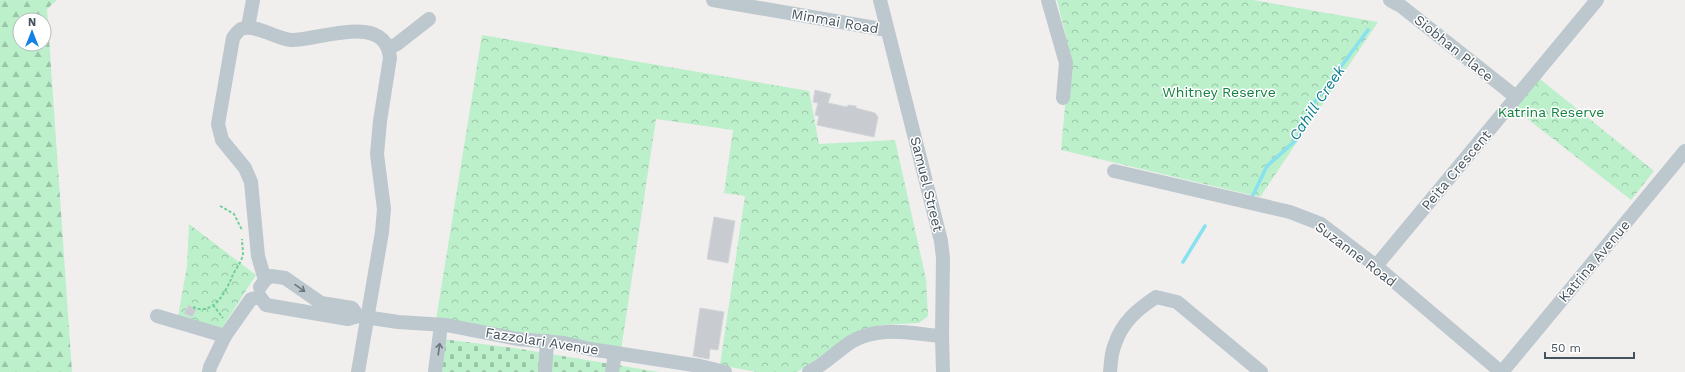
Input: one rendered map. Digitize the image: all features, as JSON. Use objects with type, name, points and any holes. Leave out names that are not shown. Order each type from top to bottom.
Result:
[{"type":"street","points":[[248,27],[253,0]]},
{"type":"street","name":"Minmai Road","points":[[713,0],[887,30]]},
{"type":"street","name":"Samuel Street","points":[[880,0],[941,241],[943,272],[943,372]]},
{"type":"street","points":[[1048,0],[1066,63],[1063,98]]},
{"type":"street","name":"Siobhan Place","points":[[1390,0],[1401,6],[1516,97]]},
{"type":"street","name":"Peita Crescent","points":[[1376,266],[1597,0]]},
{"type":"street","points":[[389,48],[397,44],[429,19]]},
{"type":"street","points":[[209,372],[225,336],[251,299],[260,297],[260,287],[265,280],[258,256],[251,182],[245,168],[222,140],[218,124],[233,38],[241,30],[248,27],[291,40],[350,31],[371,33],[383,41],[389,48],[390,58],[377,154],[384,208],[382,232],[363,317],[358,372]]},
{"type":"street","name":"Katrina Avenue","points":[[1502,372],[1685,151]]},
{"type":"street","name":"Suzanne Road","points":[[1114,171],[1290,212],[1321,224],[1376,266],[1502,372]]},
{"type":"street","name":"Fazzolari Avenue","points":[[265,280],[271,276],[285,278],[321,303],[352,308],[363,317]]},
{"type":"street","name":"Fazzolari Avenue","points":[[260,297],[266,305],[348,319],[363,317],[398,322],[441,325],[518,339],[547,341],[700,366],[725,372]]},
{"type":"street","points":[[1110,372],[1114,344],[1125,324],[1138,309],[1156,297],[1177,302],[1262,372]]},
{"type":"street","points":[[157,316],[225,336]]},
{"type":"street","points":[[435,372],[441,325]]},
{"type":"street","points":[[809,372],[852,342],[867,335],[885,332],[902,332],[942,336]]},
{"type":"street","points":[[545,372],[547,341]]},
{"type":"street","points":[[612,372],[615,353]]},
{"type":"path","points":[[193,307],[197,309],[213,305],[226,291],[243,256],[242,230],[234,214],[220,206]]},
{"type":"path","points":[[213,305],[225,321]]},
{"type":"green space","points":[[0,0],[57,0],[47,9],[47,12],[12,12],[12,52],[50,52],[72,372],[0,372]]},
{"type":"green space","name":"Whitney Reserve","points":[[1057,0],[1253,0],[1378,22],[1260,197],[1061,150],[1070,53]]},
{"type":"green space","points":[[482,35],[809,91],[819,144],[895,140],[926,279],[928,316],[919,323],[881,325],[856,333],[797,372],[756,372],[720,365],[745,196],[724,193],[733,130],[656,119],[621,350],[436,320]]},
{"type":"green space","name":"Katrina Reserve","points":[[1540,79],[1654,171],[1631,200],[1515,109]]},
{"type":"green space","points":[[189,224],[256,275],[218,334],[177,322],[187,266]]},
{"type":"green space","points":[[434,338],[514,348],[659,372],[428,372]]},
{"type":"building","points":[[815,90],[831,94],[828,103],[847,107],[848,105],[856,106],[856,108],[875,113],[878,117],[874,137],[817,125],[819,116],[815,115],[818,103],[813,102]]},
{"type":"building","points":[[714,217],[735,221],[728,263],[707,259]]},
{"type":"building","points":[[189,305],[196,310],[192,317],[184,313]]},
{"type":"building","points":[[700,308],[724,312],[718,350],[710,349],[709,359],[693,356]]},
{"type":"waterway","name":"Cahill Creek","points":[[1253,195],[1267,166],[1297,139],[1311,107],[1368,30]]},
{"type":"waterway","name":"Cahill Creek","points":[[1183,262],[1205,226]]}]
